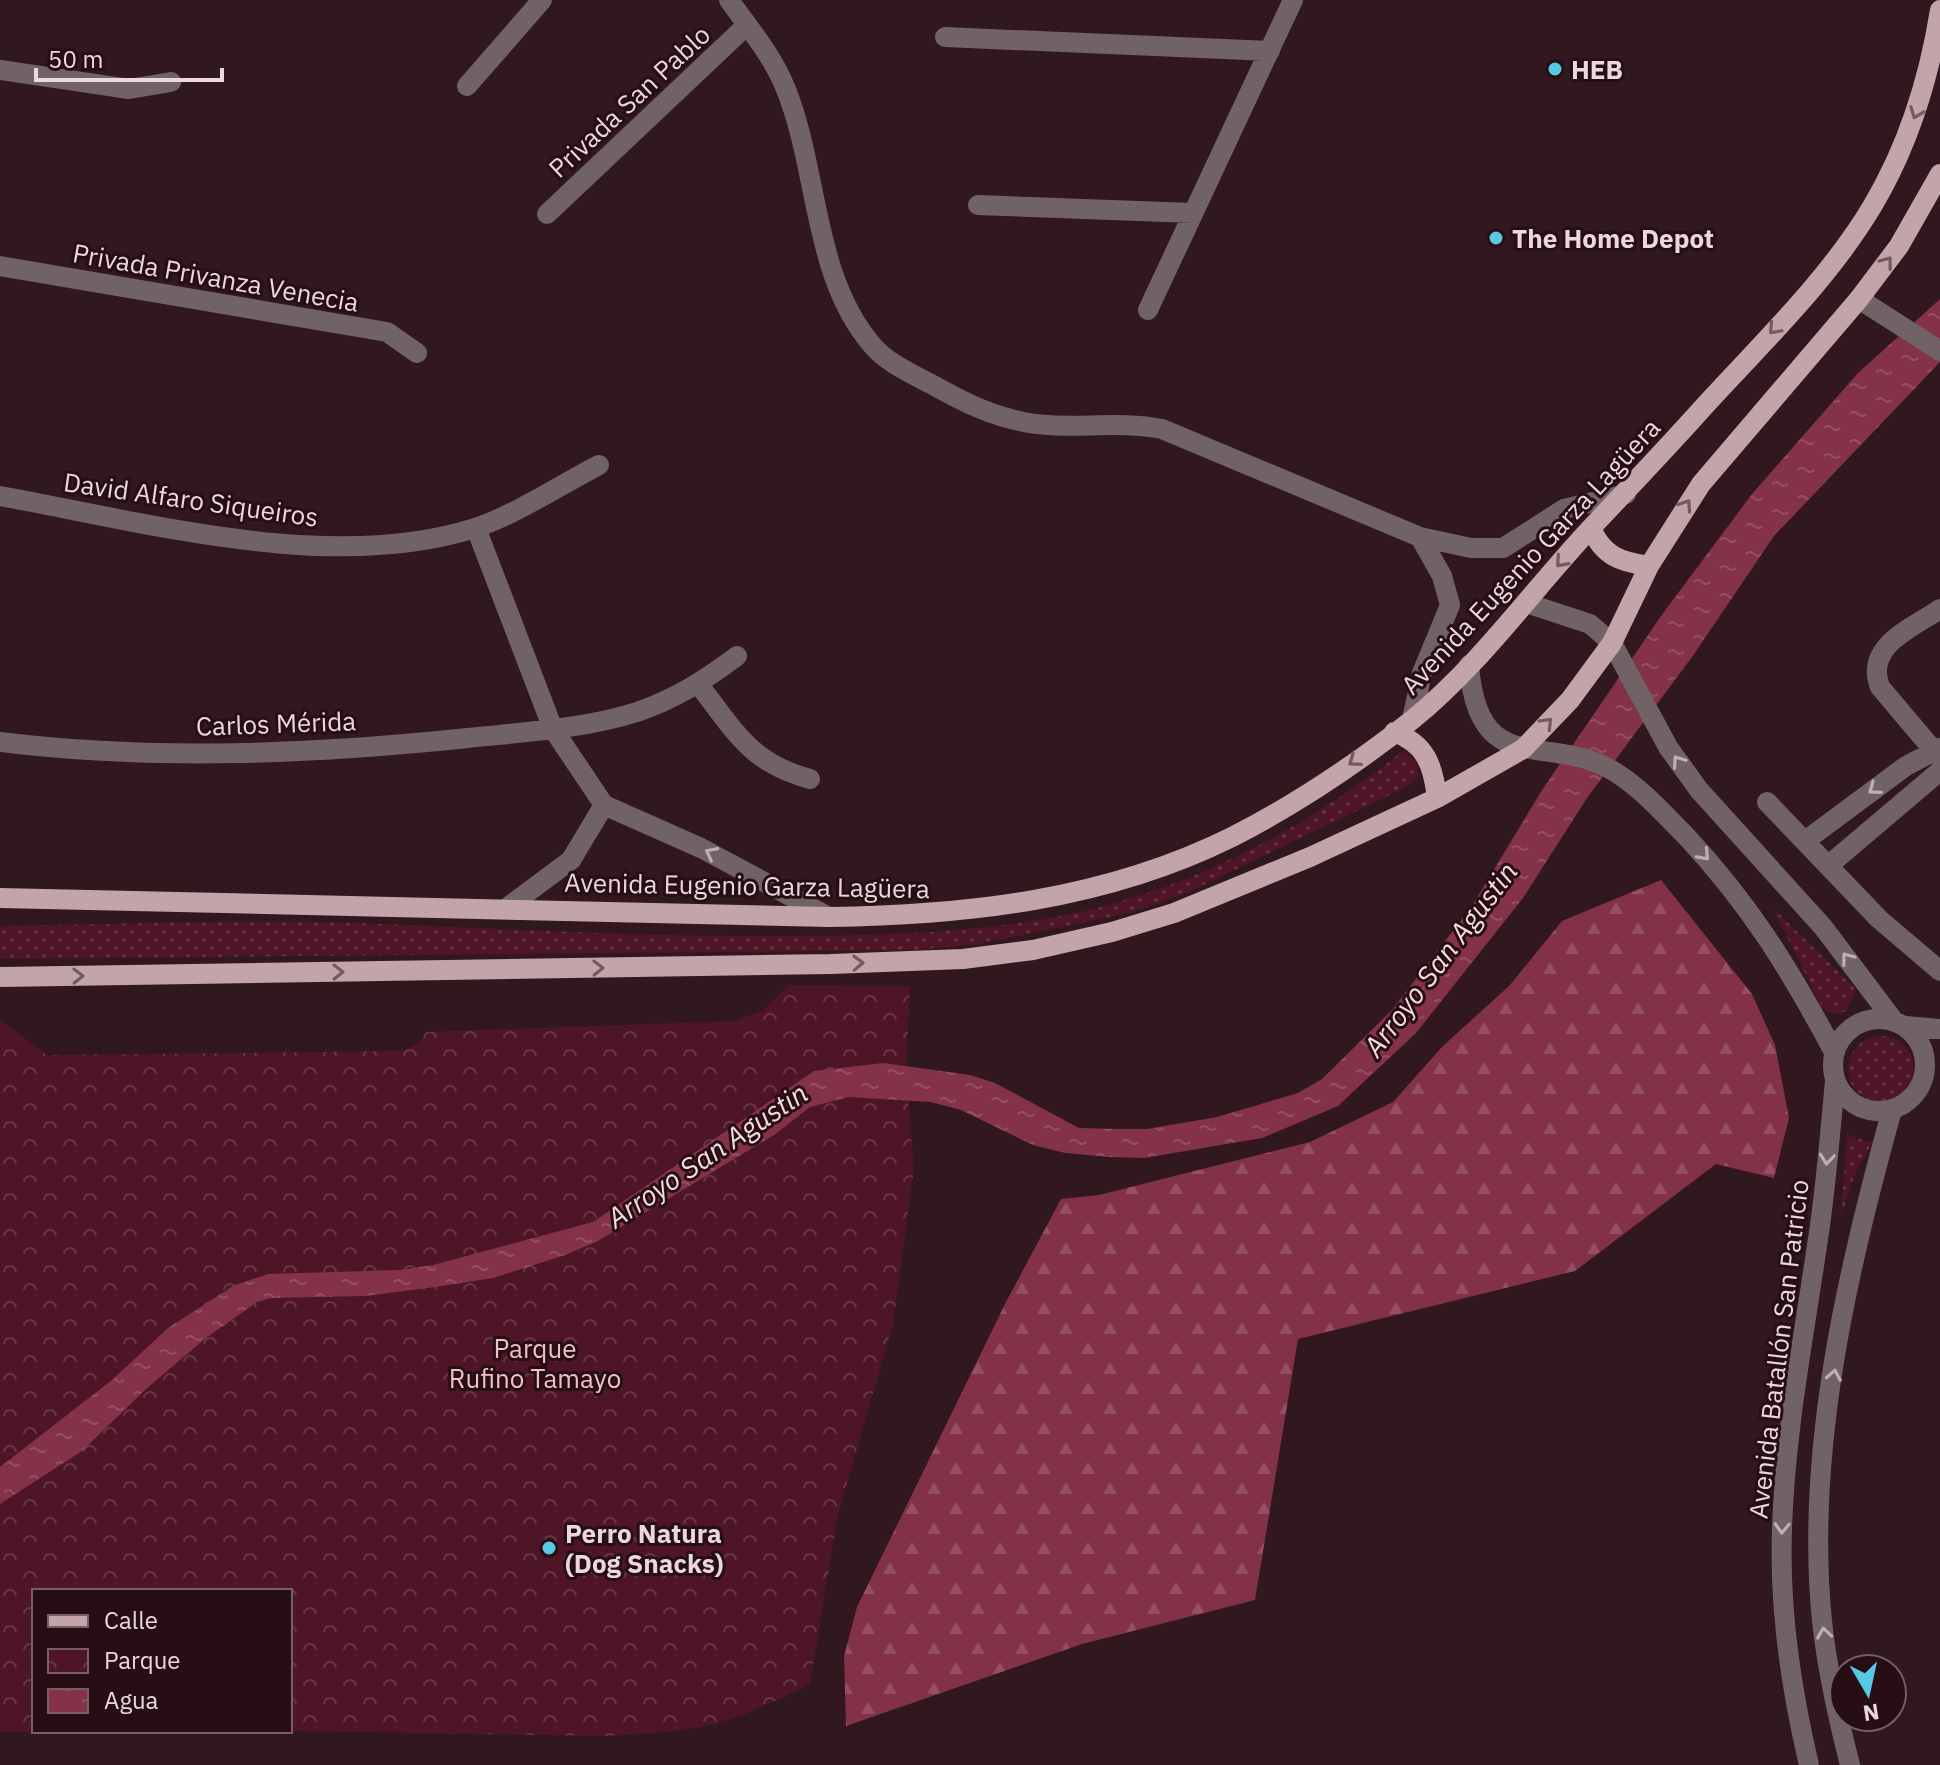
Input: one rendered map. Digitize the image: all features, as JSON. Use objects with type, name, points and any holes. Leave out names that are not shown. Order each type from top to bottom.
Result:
[{"type":"main road","name":"Avenida Eugenio Garza Lagüera","points":[[0,898],[508,907],[829,917],[945,914],[1069,893],[1178,861],[1277,813],[1412,719],[1469,665],[1591,528],[1626,494],[1793,307],[1869,210],[1918,108],[1933,56],[1940,10]]},
{"type":"main road","points":[[0,977],[831,964],[963,959],[1033,950],[1112,932],[1174,913],[1260,879],[1437,798],[1523,749],[1570,700],[1612,643],[1649,566],[1721,457],[1859,299],[1899,246],[1940,174]]},
{"type":"main road","points":[[1591,528],[1602,550],[1609,555],[1649,566]]},
{"type":"main road","points":[[1394,732],[1421,746],[1434,774],[1437,798]]},
{"type":"street","points":[[467,86],[542,0]]},
{"type":"street","points":[[729,0],[785,85],[798,123],[834,272],[852,315],[873,346],[894,363],[971,406],[1023,423],[1072,427],[1140,425],[1162,429],[1420,537],[1495,549],[1511,544],[1564,509],[1626,494]]},
{"type":"street","points":[[1148,310],[1293,0]]},
{"type":"street","name":"Privada San Pablo","points":[[547,214],[747,25]]},
{"type":"street","points":[[945,37],[1270,51]]},
{"type":"street","points":[[0,70],[129,89],[171,82]]},
{"type":"street","points":[[978,205],[1193,213]]},
{"type":"street","name":"Privada Privanza Venecia","points":[[0,266],[387,332],[417,353]]},
{"type":"street","points":[[1859,299],[1940,351]]},
{"type":"street","name":"David Alfaro Siqueiros","points":[[0,496],[211,534],[315,546],[372,544],[476,528],[599,465]]},
{"type":"street","points":[[476,528],[553,729],[604,805],[701,848],[829,917]]},
{"type":"street","points":[[1412,719],[1422,673],[1450,605],[1442,576],[1420,537]]},
{"type":"street","points":[[1469,665],[1471,691],[1483,722],[1495,735],[1523,749],[1604,766],[1637,787],[1747,905],[1786,962],[1834,1052],[1835,1081],[1848,1100],[1869,1111],[1892,1110],[1910,1101],[1924,1078],[1924,1054],[1823,927],[1699,790],[1668,747],[1612,643],[1590,624],[1526,603]]},
{"type":"street","points":[[1805,841],[1938,752],[1880,687],[1876,662],[1883,648],[1940,609]]},
{"type":"street","name":"Carlos Mérida","points":[[0,742],[113,751],[284,751],[402,745],[553,729],[635,712],[699,685],[737,656]]},
{"type":"street","points":[[699,685],[752,751],[782,772],[810,779]]},
{"type":"street","points":[[1829,865],[1940,771]]},
{"type":"street","points":[[1767,802],[1898,938],[1940,971]]},
{"type":"street","points":[[508,907],[571,860],[604,805]]},
{"type":"street","points":[[1834,1052],[1842,1036],[1855,1024],[1872,1019],[1940,1029]]},
{"type":"street","name":"Avenida Batallón San Patricio","points":[[1809,1765],[1798,1718],[1789,1650],[1782,1529],[1794,1391],[1819,1237],[1835,1081]]},
{"type":"street","points":[[1917,1091],[1940,1081]]},
{"type":"street","points":[[1850,1765],[1822,1622],[1820,1487],[1829,1402],[1865,1207],[1892,1110]]},
{"type":"green space","points":[[1403,751],[1418,763],[1419,777],[1404,788],[1189,892],[1130,913],[978,944],[915,950],[0,959],[0,926],[289,922],[792,936],[930,932],[1033,921],[1113,904],[1202,872],[1287,830],[1327,806]]},
{"type":"green space","points":[[1661,880],[1752,994],[1775,1045],[1789,1118],[1774,1178],[1716,1164],[1575,1271],[1298,1339],[1255,1600],[1082,1644],[846,1726],[844,1656],[857,1607],[1006,1302],[1061,1199],[1099,1195],[1310,1142],[1393,1102],[1442,1047],[1510,985],[1562,921]]},
{"type":"green space","points":[[1773,908],[1856,989],[1847,1011],[1835,1014],[1822,1008]]},
{"type":"green space","name":"Parque Rufino Tamayo","points":[[789,985],[910,986],[906,1071],[914,1169],[893,1324],[838,1515],[810,1684],[719,1723],[656,1733],[606,1736],[292,1731],[292,1589],[32,1589],[32,1732],[0,1732],[0,1020],[47,1055],[401,1051],[418,1044],[426,1032],[735,1021],[762,1011]]},
{"type":"green space","points":[[1875,1036],[1887,1036],[1899,1041],[1909,1051],[1914,1069],[1912,1082],[1899,1097],[1887,1102],[1875,1102],[1863,1097],[1853,1087],[1848,1075],[1848,1063],[1853,1051],[1863,1041]]},
{"type":"green space","points":[[1847,1135],[1872,1143],[1854,1176],[1841,1216]]},
{"type":"water","name":"Arroyo San Agustin","points":[[1940,299],[1940,362],[1774,536],[1692,657],[1587,798],[1523,898],[1416,1033],[1338,1106],[1262,1138],[1144,1158],[1065,1153],[1033,1145],[961,1110],[931,1102],[848,1097],[810,1107],[774,1135],[598,1241],[565,1255],[493,1278],[435,1287],[365,1296],[271,1298],[257,1302],[206,1338],[146,1389],[82,1451],[0,1504],[0,1467],[112,1380],[168,1328],[233,1286],[268,1274],[400,1270],[433,1265],[593,1222],[814,1071],[883,1063],[970,1075],[995,1083],[1079,1128],[1117,1129],[1147,1129],[1217,1117],[1298,1093],[1322,1079],[1392,1010],[1472,906],[1542,790],[1661,616],[1752,494],[1858,373]]},
{"type":"place","name":"HEB","points":[[1555,69]]},
{"type":"place","name":"The Home Depot","points":[[1496,238]]},
{"type":"place","name":"Perro Natura (Dog Snacks)","points":[[549,1548]]}]
